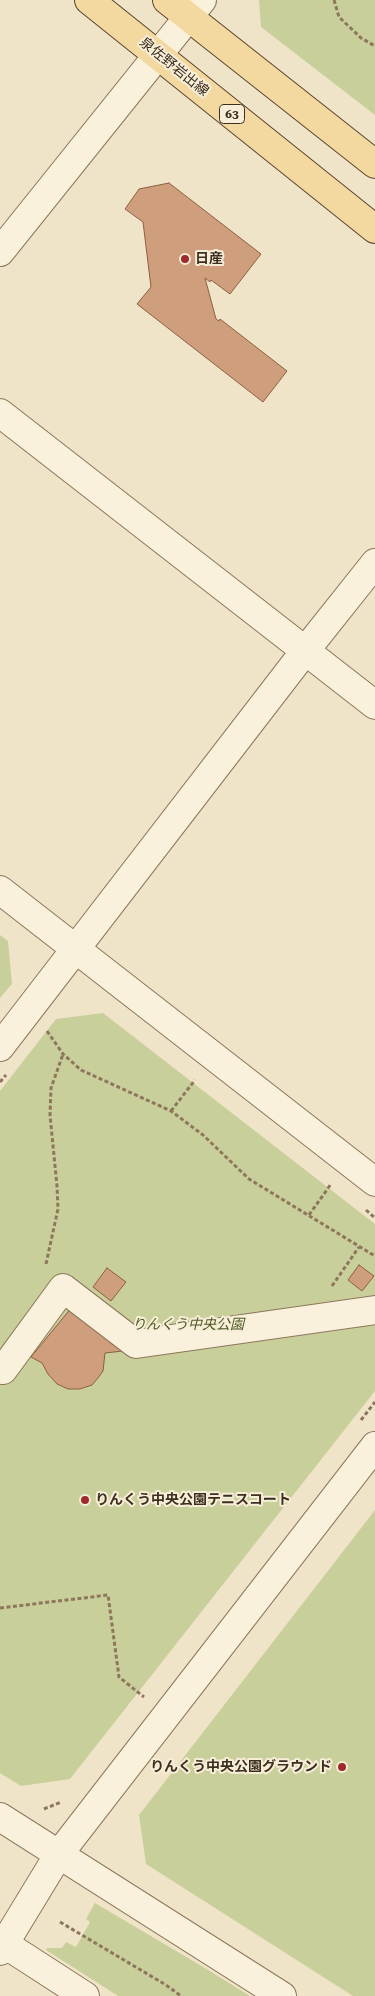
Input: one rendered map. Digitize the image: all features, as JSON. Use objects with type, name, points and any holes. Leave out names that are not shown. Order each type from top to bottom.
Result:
[{"type":"main road","name":"泉佐野岩出線","points":[[89,0],[375,229]]},
{"type":"main road","points":[[167,0],[195,8],[375,164]]},
{"type":"street","points":[[0,252],[157,53],[195,8]]},
{"type":"street","points":[[0,413],[375,706]]},
{"type":"street","points":[[0,1047],[375,563]]},
{"type":"street","points":[[0,890],[375,1182]]},
{"type":"street","points":[[3,1370],[63,1288],[136,1344],[375,1310]]},
{"type":"street","points":[[85,1996],[2,1945],[59,1854],[375,1446]]},
{"type":"street","points":[[0,1817],[282,1996]]},
{"type":"path","points":[[334,0],[340,17],[360,38],[375,46]]},
{"type":"path","points":[[42,1028],[48,1032],[63,1054],[81,1070],[171,1111],[203,1135],[249,1180],[375,1256]]},
{"type":"path","points":[[63,1054],[51,1088],[50,1116],[58,1209],[46,1263],[52,1278],[63,1288]]},
{"type":"path","points":[[0,1082],[6,1074]]},
{"type":"path","points":[[171,1111],[197,1077]]},
{"type":"path","points":[[309,1215],[331,1183],[338,1189]]},
{"type":"path","points":[[360,1206],[375,1218]]},
{"type":"path","points":[[310,1319],[359,1248]]},
{"type":"path","points":[[0,1608],[108,1595],[118,1677],[144,1698]]},
{"type":"path","points":[[60,1922],[166,1985],[181,1996]]},
{"type":"green space","points":[[259,0],[375,0],[375,115],[261,27]]},
{"type":"green space","points":[[0,935],[8,941],[12,984],[0,998]]},
{"type":"green space","name":"りんくう中央公園","points":[[103,1013],[375,1224],[375,1391],[70,1779],[21,1786],[0,1773],[0,1091],[56,1019]]},
{"type":"green space","points":[[375,1510],[375,1996],[353,1996],[146,1864],[139,1815]]},
{"type":"green space","points":[[95,1903],[250,1996],[118,1996],[46,1950],[47,1948],[62,1948],[66,1942],[76,1947],[90,1922],[86,1919]]},
{"type":"building","points":[[169,183],[261,254],[230,294],[211,280],[210,282],[205,278],[216,319],[219,321],[220,319],[287,371],[263,402],[137,304],[151,287],[143,222],[125,209],[139,189]]},
{"type":"building","points":[[359,1265],[374,1276],[362,1291],[348,1280]]},
{"type":"building","points":[[107,1268],[126,1282],[111,1301],[93,1287]]},
{"type":"building","points":[[72,1307],[123,1351],[105,1353],[103,1371],[92,1385],[80,1389],[68,1389],[57,1384],[48,1374],[42,1363],[31,1357]]},
{"type":"place","name":"日産","points":[[185,259]]},
{"type":"place","name":"りんくう中央公園テニスコート","points":[[85,1500]]},
{"type":"place","name":"りんくう中央公園グラウンド","points":[[342,1767]]}]
